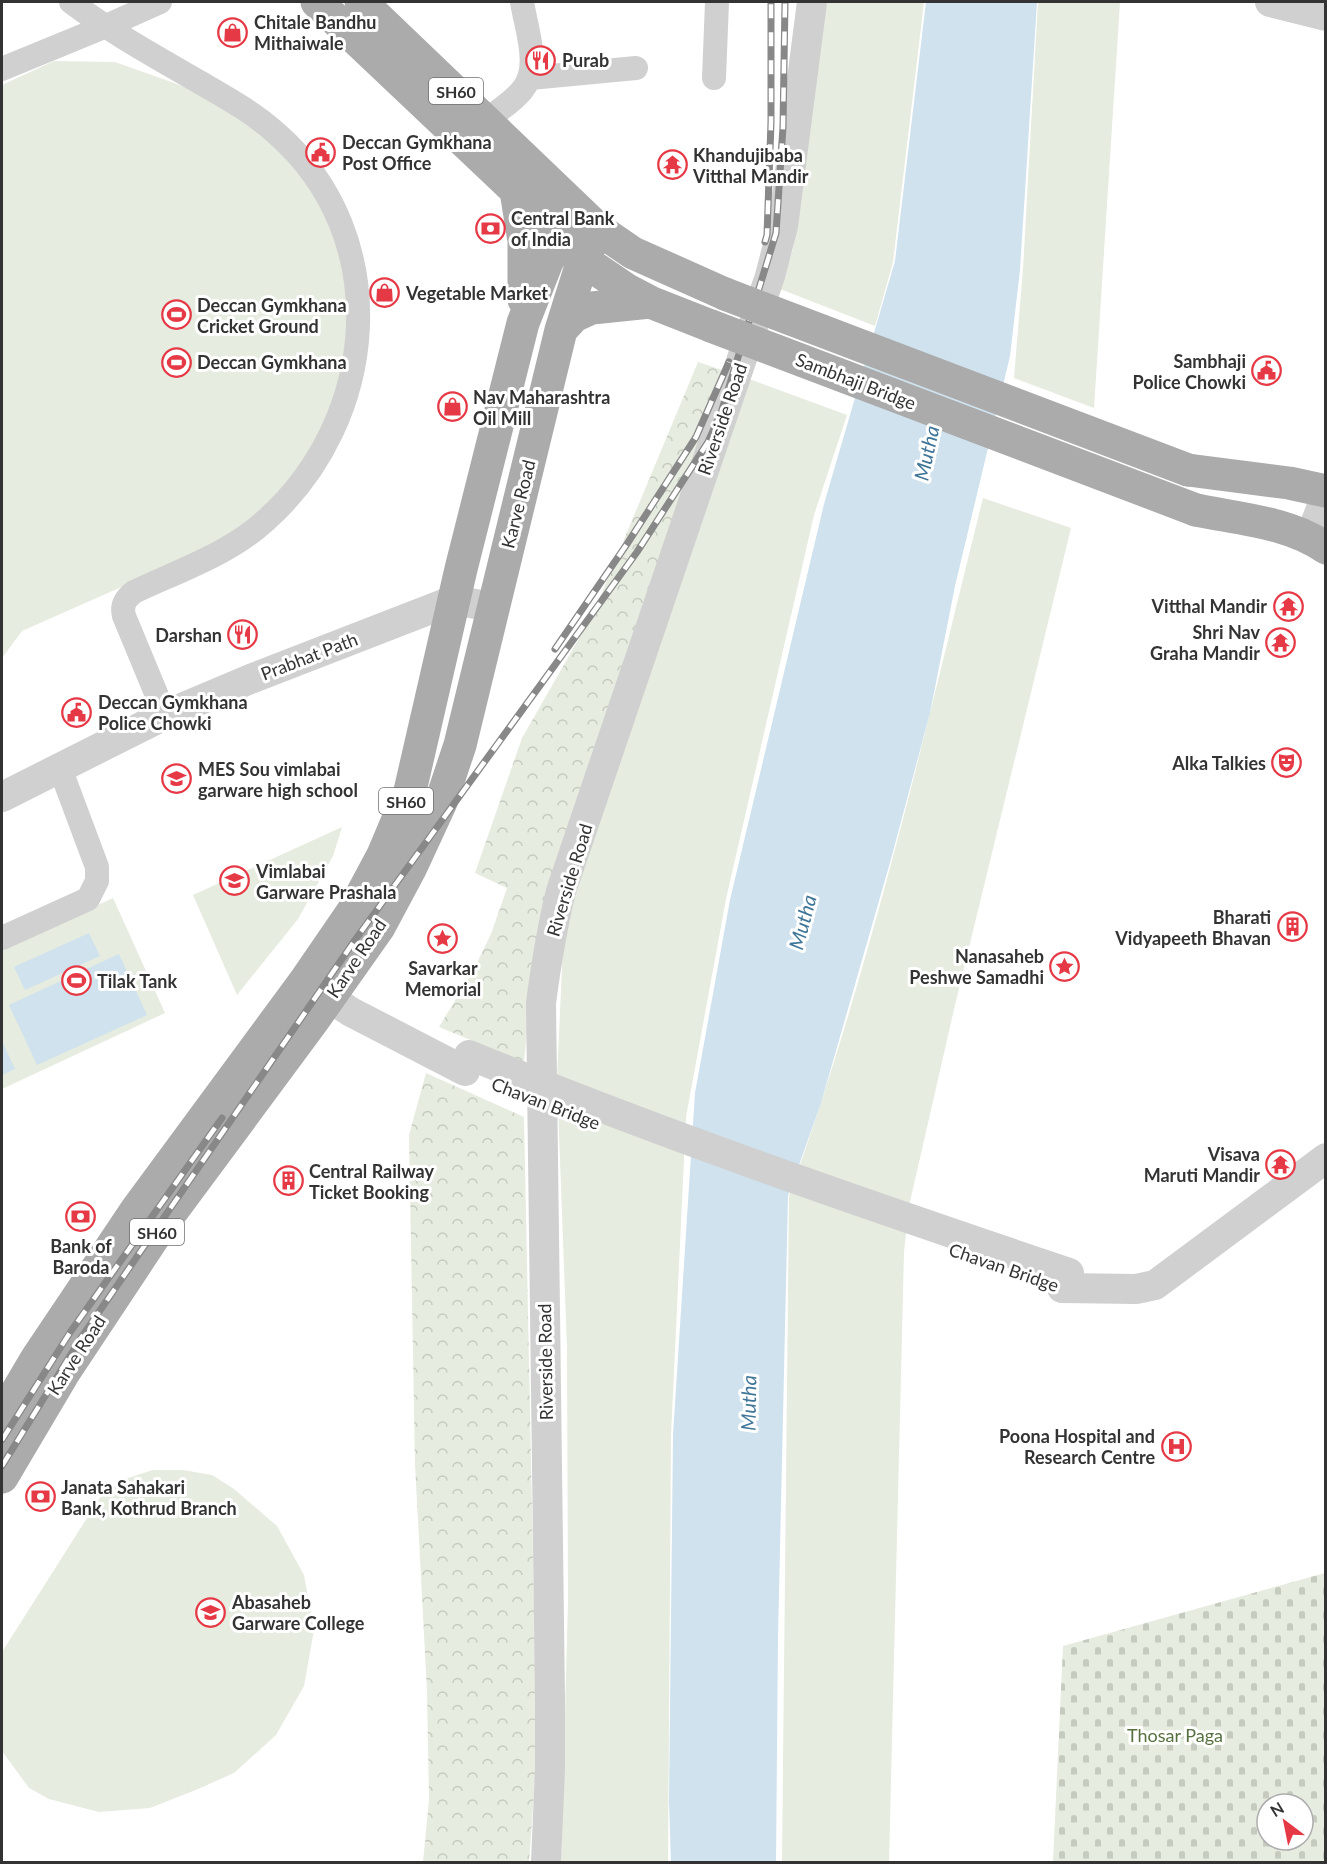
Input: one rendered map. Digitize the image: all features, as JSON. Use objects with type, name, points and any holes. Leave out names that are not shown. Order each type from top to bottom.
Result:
[{"type":"main road","name":"SH60","points":[[317,2],[516,191],[571,250]]},
{"type":"main road","name":"SH60","points":[[362,2],[587,219]]},
{"type":"main road","points":[[516,191],[524,241],[526,280],[523,323]]},
{"type":"main road","name":"Karve Road","points":[[2,1417],[37,1358],[136,1209],[322,983],[379,927],[410,869],[441,802],[460,745],[561,330],[571,250],[587,219]]},
{"type":"main road","name":"Sambhaji Bridge","points":[[587,219],[633,254],[725,294],[1188,470],[1289,483],[1326,491]]},
{"type":"main road","name":"Karve Road","points":[[2,1477],[63,1374],[322,983],[353,911],[383,855],[410,791],[454,600],[523,323],[538,280],[571,250]]},
{"type":"main road","name":"Sambhaji Bridge","points":[[571,250],[618,285],[650,302],[711,326],[1196,510],[1268,523],[1318,542]]},
{"type":"main road","points":[[561,330],[574,316],[592,308],[650,302]]},
{"type":"street","points":[[71,2],[104,27],[237,104],[276,133],[294,150],[323,188],[338,217],[351,255],[359,303],[357,351],[345,398],[327,443],[299,485],[266,521],[244,538],[134,592],[124,602],[122,609],[124,616],[165,715]]},
{"type":"street","points":[[2,69],[160,2]]},
{"type":"street","points":[[486,120],[522,90],[530,78],[533,64],[522,2]]},
{"type":"street","points":[[714,78],[717,2]]},
{"type":"street","name":"Riverside Road","points":[[546,1863],[550,1711],[541,1013],[545,968],[561,891],[770,276],[785,215],[812,2]]},
{"type":"street","points":[[1270,2],[1324,16]]},
{"type":"street","points":[[530,78],[636,68]]},
{"type":"street","points":[[1318,542],[1326,496]]},
{"type":"street","points":[[454,600],[492,608]]},
{"type":"street","name":"Prabhat Path","points":[[2,797],[165,715],[248,680],[454,600]]},
{"type":"street","points":[[2,938],[88,899],[97,880],[97,867],[60,768]]},
{"type":"street","name":"Chavan Bridge","points":[[322,983],[351,1012],[467,1063],[580,1117],[1074,1283],[1136,1290],[1155,1285],[1326,1158]]},
{"type":"green space","points":[[824,2],[924,2],[893,262],[875,326],[780,289],[793,249]]},
{"type":"green space","points":[[1038,2],[1120,2],[1094,408],[1014,378],[1023,269]]},
{"type":"green space","name":"Deccan Gymkhana Cricket Ground","points":[[54,61],[115,62],[191,89],[254,121],[330,211],[354,327],[322,441],[241,534],[22,631],[2,658],[2,85]]},
{"type":"green space","points":[[698,362],[737,375],[533,973],[524,1062],[439,1027],[472,973],[491,934],[507,888],[475,873],[522,738],[593,614]]},
{"type":"green space","points":[[741,376],[847,415],[814,515],[726,899],[686,1117],[671,1435],[668,1862],[561,1862],[568,1601],[567,1348],[557,1079],[564,923]]},
{"type":"green space","points":[[983,498],[1071,528],[955,1005],[909,1206],[904,1252],[889,1862],[782,1862],[789,1196],[846,1024],[871,937],[918,762]]},
{"type":"green space","points":[[342,827],[333,856],[298,919],[237,995],[193,895]]},
{"type":"green space","name":"Tilak Tank","points":[[113,898],[165,1013],[2,1089],[2,950]]},
{"type":"green space","points":[[426,1073],[524,1117],[537,1754],[529,1862],[423,1862],[429,1800],[427,1691],[415,1464],[409,1135]]},
{"type":"green space","points":[[153,1470],[183,1470],[212,1475],[234,1489],[277,1526],[304,1575],[314,1630],[304,1686],[276,1735],[234,1773],[150,1808],[99,1812],[49,1799],[29,1788],[2,1751],[2,1652],[101,1496],[125,1479]]},
{"type":"green space","name":"Thosar Paga","points":[[1325,1573],[1325,1862],[1053,1862],[1063,1646]]},
{"type":"water","name":"Mutha","points":[[926,2],[1037,2],[1020,270],[1010,356],[955,586],[930,713],[821,1103],[788,1196],[778,1637],[776,1862],[671,1862],[669,1801],[673,1435],[695,1093],[730,900],[824,504],[895,261]]},
{"type":"water","points":[[89,933],[100,956],[25,990],[14,967]]},
{"type":"water","points":[[119,954],[147,1015],[37,1065],[9,1005]]},
{"type":"water","points":[[2,1041],[15,1069],[2,1075]]},
{"type":"railway","points":[[765,242],[771,122],[771,2]]},
{"type":"railway","points":[[2,1466],[81,1338],[355,940],[637,552],[708,442],[721,413],[776,233],[783,127],[785,2]]},
{"type":"railway","points":[[555,649],[627,544],[696,437],[729,362]]},
{"type":"railway","points":[[2,1440],[71,1331],[222,1118]]},
{"type":"place","name":"Chitale Bandhu Mithaiwale","points":[[233,32]]},
{"type":"place","name":"Purab","points":[[541,60]]},
{"type":"place","name":"Deccan Gymkhana Post Office","points":[[321,152]]},
{"type":"place","name":"Khandujibaba Vitthal Mandir","points":[[672,165]]},
{"type":"place","name":"Central Bank of India","points":[[490,228]]},
{"type":"place","name":"Vegetable Market","points":[[385,293]]},
{"type":"place","name":"Deccan Gymkhana Cricket Ground","points":[[176,315]]},
{"type":"place","name":"Deccan Gymkhana","points":[[176,362]]},
{"type":"place","name":"Sambhaji Police Chowki","points":[[1267,371]]},
{"type":"place","name":"Nav Maharashtra Oil Mill","points":[[452,407]]},
{"type":"place","name":"Vitthal Mandir","points":[[1288,606]]},
{"type":"place","name":"Darshan","points":[[243,635]]},
{"type":"place","name":"Shri Nav Graha Mandir","points":[[1281,642]]},
{"type":"place","name":"Deccan Gymkhana Police Chowki","points":[[77,712]]},
{"type":"place","name":"Alka Talkies","points":[[1287,763]]},
{"type":"place","name":"MES Sou vimlabai garware high school","points":[[177,779]]},
{"type":"place","name":"Vimlabai Garware Prashala","points":[[235,881]]},
{"type":"place","name":"Bharati Vidyapeeth Bhavan","points":[[1292,927]]},
{"type":"place","name":"Savarkar Memorial","points":[[443,939]]},
{"type":"place","name":"Nanasaheb Peshwe Samadhi","points":[[1065,966]]},
{"type":"place","name":"Tilak Tank","points":[[76,981]]},
{"type":"place","name":"Visava Maruti Mandir","points":[[1281,1164]]},
{"type":"place","name":"Central Railway Ticket Booking","points":[[288,1181]]},
{"type":"place","name":"Bank of Baroda","points":[[81,1217]]},
{"type":"place","name":"Poona Hospital and Research Centre","points":[[1176,1446]]},
{"type":"place","name":"Janata Sahakari Bank, Kothrud Branch","points":[[40,1497]]},
{"type":"place","name":"Abasaheb Garware College","points":[[211,1612]]}]
